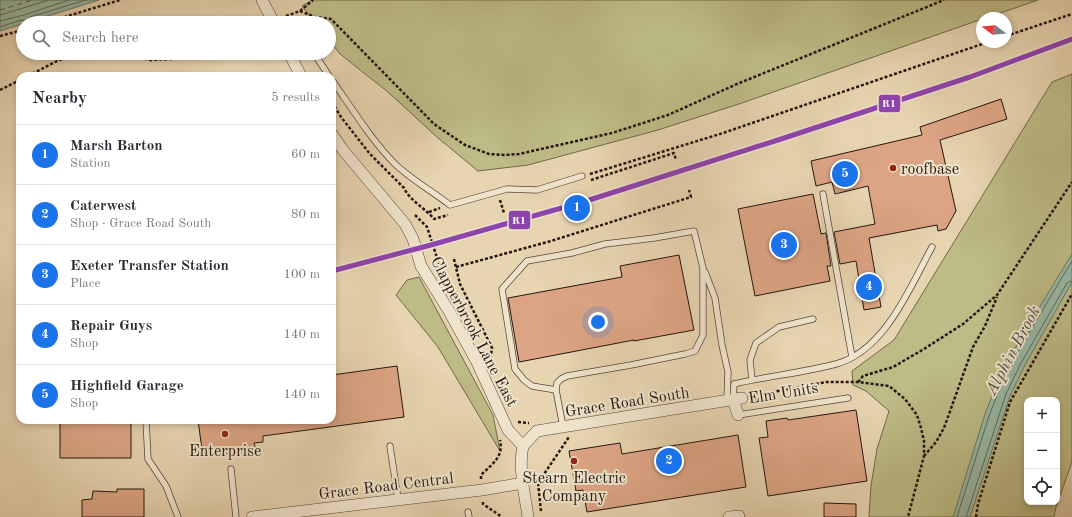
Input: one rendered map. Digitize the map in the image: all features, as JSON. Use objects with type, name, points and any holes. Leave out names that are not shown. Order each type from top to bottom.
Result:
[{"type":"street","points":[[262,0],[270,16]]},
{"type":"street","points":[[293,60],[299,72]]},
{"type":"street","name":"Clapperbrook Lane East","points":[[336,140],[405,224],[413,239],[420,266],[449,312],[477,362],[508,430],[523,446]]},
{"type":"street","name":"Elm Units","points":[[734,399],[738,415]]},
{"type":"street","name":"Grace Road South","points":[[523,446],[537,432],[734,399]]},
{"type":"street","points":[[523,446],[523,483],[528,517]]},
{"type":"street","name":"Grace Road Central","points":[[252,517],[482,490],[523,483]]},
{"type":"lane","points":[[319,60],[326,72]]},
{"type":"lane","points":[[336,85],[381,147],[395,163],[418,183],[450,205],[507,188],[537,190],[582,176]]},
{"type":"lane","points":[[823,194],[852,357]]},
{"type":"lane","points":[[556,390],[532,386],[524,380],[515,369],[502,289],[527,261],[572,253],[605,244],[694,231],[703,268],[715,298],[722,345],[734,399]]},
{"type":"lane","points":[[734,399],[734,384],[837,364],[859,354],[890,322],[932,247]]},
{"type":"lane","points":[[563,428],[556,390],[557,383],[561,379],[567,376],[647,362],[694,351],[703,335],[703,268]]},
{"type":"lane","points":[[752,380],[750,360],[756,344],[779,327],[813,319]]},
{"type":"lane","name":"Elm Units","points":[[738,415],[848,398]]},
{"type":"lane","points":[[146,424],[148,459],[166,486],[178,517]]},
{"type":"lane","points":[[390,446],[398,499]]},
{"type":"lane","points":[[231,469],[236,517]]},
{"type":"path","points":[[68,16],[120,0]]},
{"type":"path","points":[[286,16],[300,11],[313,0]]},
{"type":"path","points":[[336,24],[434,124],[465,145],[489,154],[504,155],[526,153],[612,133],[668,115],[737,84],[944,0]]},
{"type":"path","points":[[300,11],[312,16]]},
{"type":"path","points":[[1012,34],[1072,14]]},
{"type":"path","points":[[0,36],[16,32]]},
{"type":"path","points":[[676,160],[674,153],[585,182],[582,176],[727,132],[976,46]]},
{"type":"path","points":[[36,72],[60,60]]},
{"type":"path","points":[[0,90],[16,82]]},
{"type":"path","points":[[336,108],[370,154],[404,188],[407,195],[430,211],[434,219]]},
{"type":"path","points":[[924,456],[936,442],[944,428],[973,347],[985,326],[998,295],[1072,182]]},
{"type":"path","points":[[456,267],[552,241],[691,197],[689,190]]},
{"type":"path","points":[[414,214],[427,228],[443,273]]},
{"type":"path","points":[[454,258],[460,284],[492,348],[490,364]]},
{"type":"path","points":[[976,517],[978,504],[1010,402],[1072,294]]},
{"type":"path","points":[[858,382],[863,376],[893,367],[924,349],[963,324],[998,295]]},
{"type":"path","points":[[734,399],[826,382],[858,382],[889,386],[905,399],[916,415],[924,441],[924,456],[908,517]]},
{"type":"path","points":[[541,517],[538,483],[577,425]]},
{"type":"path","points":[[502,517],[483,504],[481,475],[500,454],[502,448],[500,440],[508,430]]},
{"type":"shaded area","points":[[312,0],[1038,0],[1003,12],[976,12],[976,21],[742,103],[658,130],[528,165],[478,171],[438,138],[388,92],[340,54],[336,49],[336,16],[310,16],[302,6]]},
{"type":"shaded area","points":[[1072,74],[1072,462],[1060,496],[1060,397],[1024,397],[1024,505],[1057,505],[1054,517],[869,517],[871,486],[877,449],[889,411],[866,391],[853,385],[852,371],[894,340],[1052,82]]},
{"type":"shaded area","points":[[419,277],[493,415],[500,451],[438,347],[396,295],[407,280]]},
{"type":"water","points":[[0,0],[99,0],[48,16],[16,16],[16,26],[0,31]]},
{"type":"water","points":[[1072,254],[1072,282],[1025,365],[1010,396],[970,517],[953,517],[985,414],[1001,373]]},
{"type":"building","points":[[1001,99],[1007,119],[940,140],[956,211],[946,229],[938,231],[937,225],[869,238],[881,307],[864,310],[856,261],[840,264],[834,232],[875,224],[868,186],[835,194],[832,182],[816,186],[811,161],[922,135],[920,127]]},
{"type":"building","points":[[813,194],[821,234],[826,233],[831,266],[827,266],[830,281],[755,296],[738,209]]},
{"type":"building","points":[[679,255],[694,330],[519,362],[508,298],[622,277],[620,266]]},
{"type":"building","points":[[397,366],[404,417],[263,436],[263,442],[254,443],[256,450],[203,457],[199,424],[336,424],[336,374]]},
{"type":"building","points":[[856,410],[867,481],[768,496],[759,438],[768,437],[766,421],[787,418],[788,420]]},
{"type":"building","points":[[60,424],[131,424],[131,458],[60,458]]},
{"type":"building","points":[[738,435],[746,487],[587,512],[583,490],[576,491],[569,451],[620,443],[622,454]]},
{"type":"building","points":[[117,489],[144,489],[144,517],[82,517],[82,500],[92,499],[93,491],[117,492]]},
{"type":"building","points":[[824,503],[856,504],[856,517],[824,517]]},
{"type":"ferry route","points":[[0,10],[33,0]]},
{"type":"transit line","name":"R1","points":[[336,270],[583,202],[970,77],[1072,39]]},
{"type":"place","name":"roofbase","points":[[893,168]]},
{"type":"place","name":"Highfield Garage","points":[[845,174]]},
{"type":"place","name":"Marsh Barton","points":[[577,208]]},
{"type":"place","name":"Exeter Transfer Station","points":[[784,245]]},
{"type":"place","name":"Repair Guys","points":[[869,287]]},
{"type":"place","name":"Enterprise","points":[[225,434]]},
{"type":"place","name":"Stearn Electric Company","points":[[574,461]]},
{"type":"place","name":"Caterwest","points":[[669,461]]},
{"type":"water label","name":"Alphin Brook","points":[[1012,350]]}]
